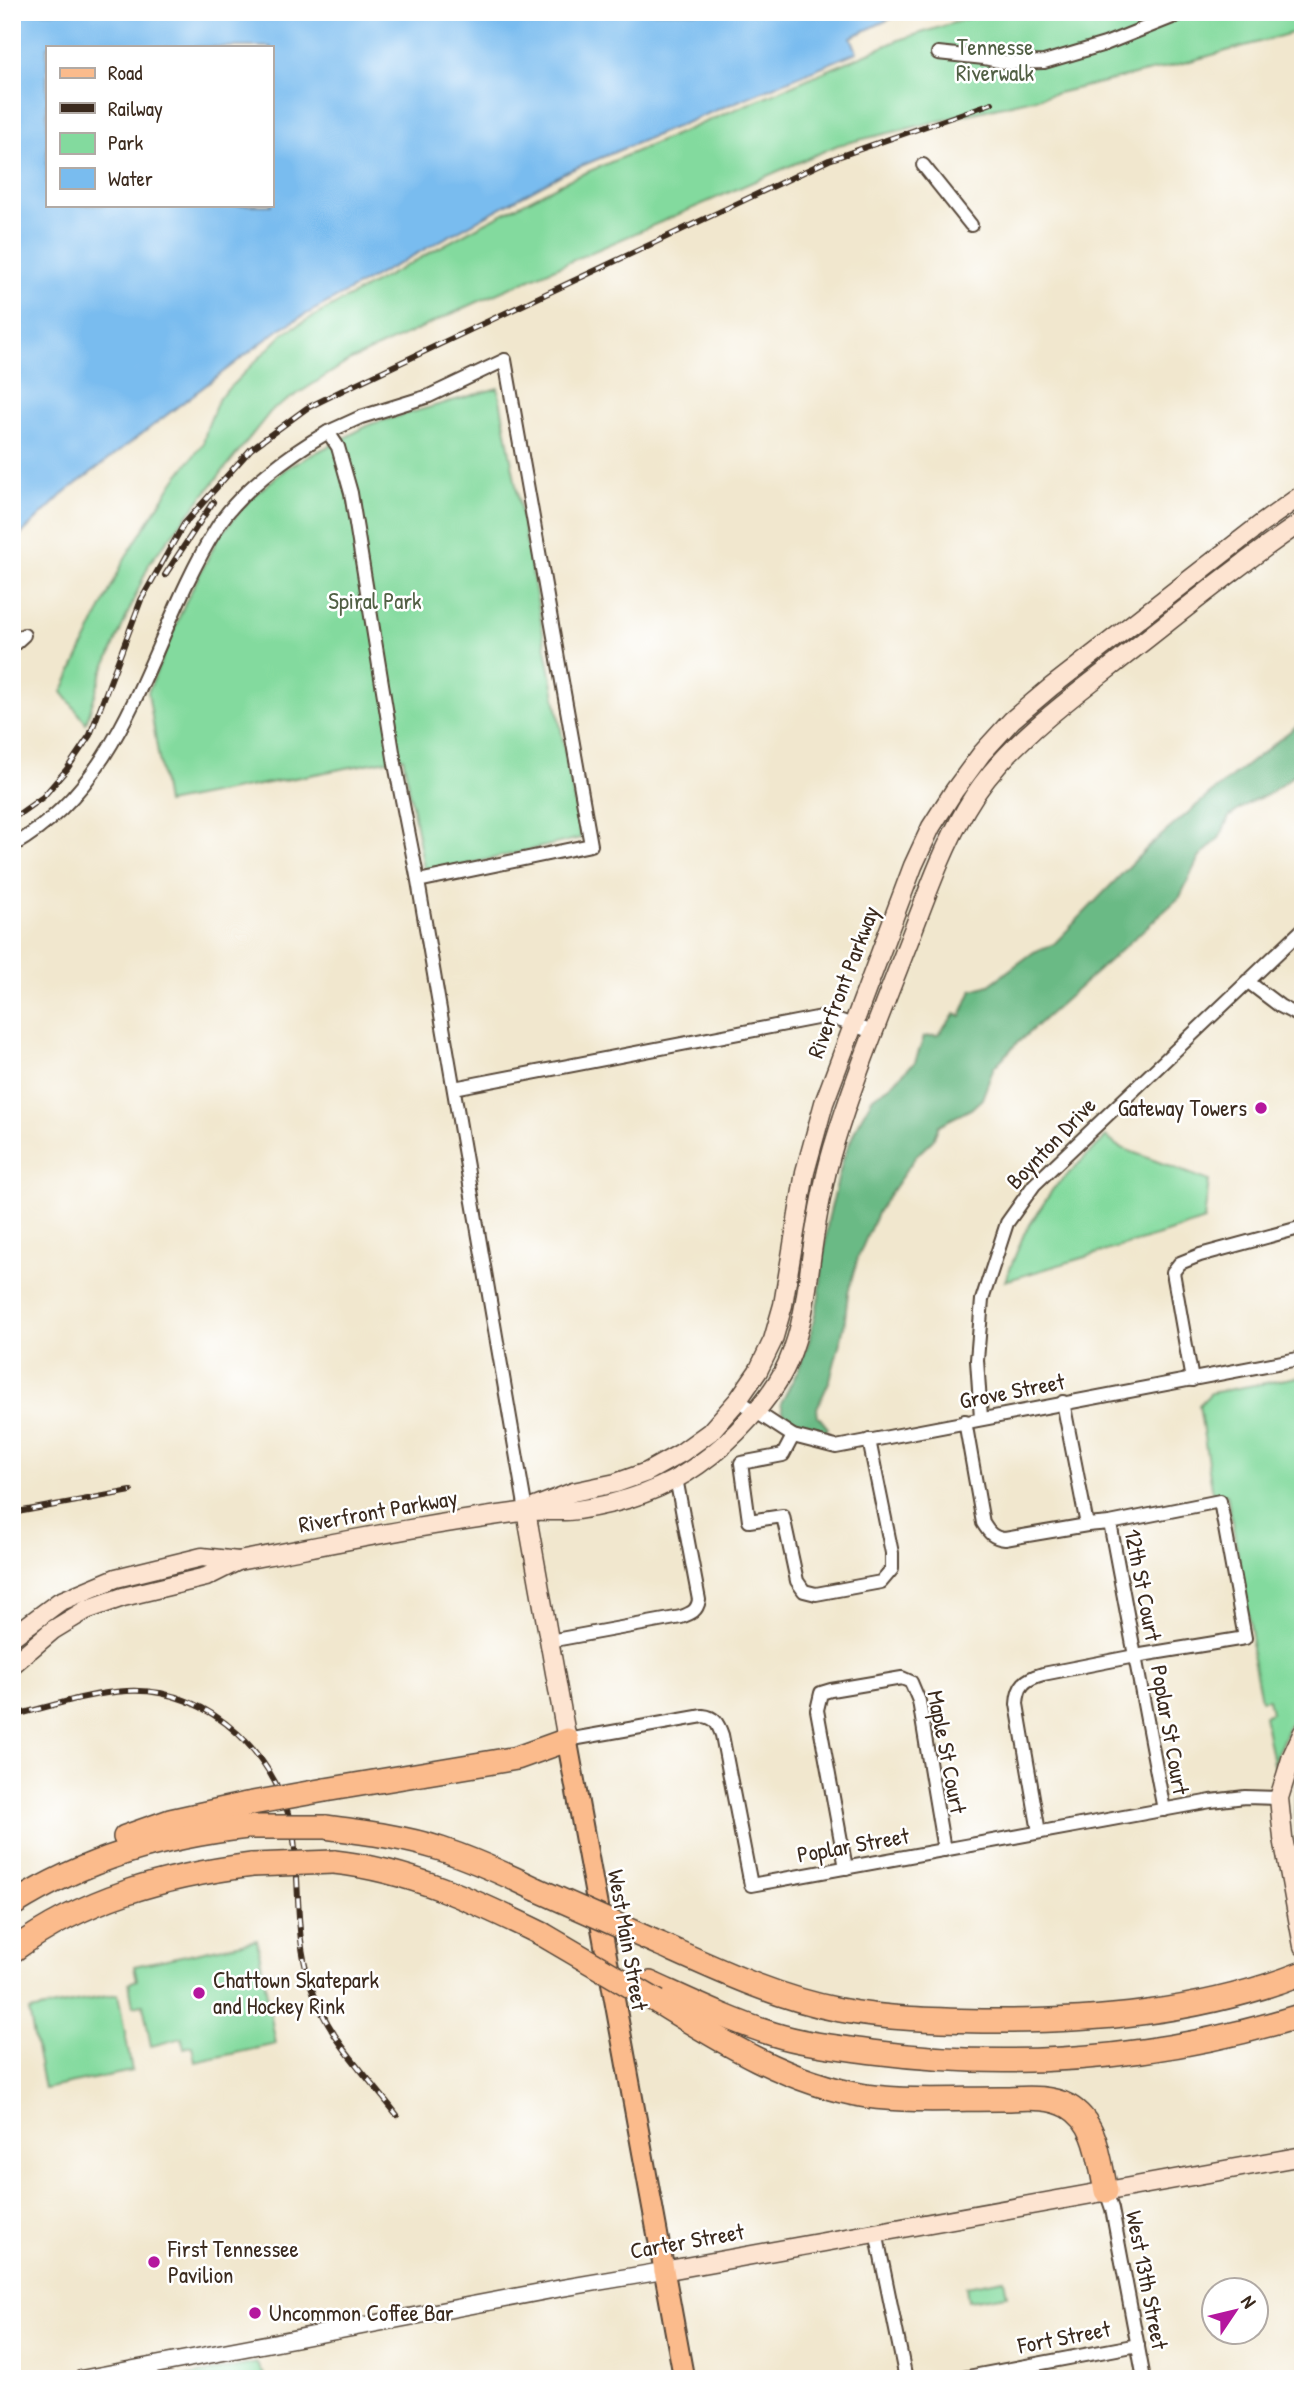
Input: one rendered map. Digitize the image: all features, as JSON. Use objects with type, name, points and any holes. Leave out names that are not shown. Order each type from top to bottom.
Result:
[{"type":"highway","points":[[20,1901],[75,1861],[136,1832],[197,1814],[517,1758],[567,1740]]},
{"type":"highway","points":[[20,1901],[79,1868],[119,1853],[185,1836],[247,1827],[324,1827],[390,1837],[438,1848],[485,1865],[762,1987],[839,2010],[942,2021],[1063,2021],[1111,2017],[1204,2001],[1275,1984],[1303,1973]]},
{"type":"highway","points":[[12,1951],[76,1912],[128,1890],[182,1876],[252,1865],[334,1863],[384,1870],[437,1885],[542,1934],[654,1993],[746,2054],[821,2085],[866,2096],[906,2099],[1037,2099],[1065,2105],[1080,2115],[1090,2129],[1106,2191]]},
{"type":"highway","points":[[654,1993],[774,2034],[826,2045],[921,2058],[1006,2062],[1074,2060],[1189,2044],[1303,2015]]},
{"type":"main road","name":"Riverfront Parkway","points":[[526,1511],[573,1492],[616,1483],[647,1472],[681,1453],[710,1432],[738,1400],[758,1371],[774,1340],[783,1305],[805,1172],[824,1103],[913,866],[941,811],[982,753],[1012,720],[1051,687],[1303,494]]},
{"type":"main road","name":"Riverfront Parkway","points":[[12,1637],[59,1602],[116,1578],[202,1557],[238,1561],[526,1511],[574,1511],[618,1502],[654,1490],[696,1467],[725,1443],[774,1386],[788,1363],[803,1314],[828,1167],[850,1092],[946,847],[968,805],[1027,736],[1070,699],[1259,551],[1303,521]]},
{"type":"main road","name":"West Main Street","points":[[526,1511],[684,2379]]},
{"type":"main road","name":"Riverfront Parkway","points":[[12,1665],[45,1635],[86,1610],[123,1597],[206,1577],[238,1561]]},
{"type":"main road","points":[[1303,1732],[1292,1756],[1279,1798],[1284,1849],[1303,1946]]},
{"type":"main road","name":"Carter Street","points":[[663,2271],[1303,2156]]},
{"type":"street","points":[[938,53],[1010,63],[1044,62],[1105,44],[1185,12]]},
{"type":"street","points":[[923,165],[971,225]]},
{"type":"street","points":[[12,846],[31,835],[56,814],[81,788],[107,753],[135,702],[187,581],[217,526],[239,501],[280,463],[328,432],[361,417],[429,396],[506,359],[591,845],[418,881]]},
{"type":"street","points":[[328,432],[338,447],[351,494],[395,764],[418,881],[526,1511]]},
{"type":"street","points":[[12,646],[24,635]]},
{"type":"street","name":"Boynton Drive","points":[[981,1418],[977,1360],[982,1300],[1007,1223],[1034,1185],[1303,929]]},
{"type":"street","points":[[1247,981],[1280,1006],[1303,1017]]},
{"type":"street","points":[[454,1088],[827,1016],[873,1032]]},
{"type":"street","points":[[1192,1380],[1173,1272],[1180,1263],[1200,1255],[1303,1227]]},
{"type":"street","name":"Grove Street","points":[[738,1400],[793,1436],[836,1447],[1303,1358]]},
{"type":"street","points":[[1063,1402],[1087,1525]]},
{"type":"street","points":[[965,1421],[983,1522],[997,1538],[1110,1523]]},
{"type":"street","points":[[793,1436],[783,1455],[741,1463],[749,1521],[783,1516],[797,1581],[804,1591],[816,1594],[881,1582],[892,1569],[869,1440]]},
{"type":"street","points":[[549,1641],[681,1617],[691,1614],[697,1608],[699,1600],[676,1478]]},
{"type":"street","name":"12th St Court","points":[[1220,1501],[1245,1638],[1135,1656],[1110,1523],[1220,1501]]},
{"type":"street","points":[[1038,1832],[1017,1692],[1022,1683],[1030,1677],[1135,1656]]},
{"type":"street","name":"Poplar St Court","points":[[1135,1656],[1164,1810]]},
{"type":"street","name":"Maple St Court","points":[[846,1868],[817,1710],[821,1693],[831,1690],[902,1678],[911,1682],[919,1701],[944,1850]]},
{"type":"street","name":"Poplar Street","points":[[567,1740],[703,1716],[711,1717],[718,1723],[722,1735],[751,1885],[1226,1799],[1279,1798]]},
{"type":"street","name":"West 13th Street","points":[[1106,2191],[1112,2209],[1144,2379]]},
{"type":"street","points":[[876,2232],[906,2379]]},
{"type":"street","name":"Carter Street","points":[[81,2379],[663,2271]]},
{"type":"street","name":"Fort Street","points":[[957,2379],[1138,2345]]},
{"type":"green space","name":"Tennesse Riverwalk","points":[[988,12],[1303,12],[1303,30],[1176,65],[838,145],[484,299],[349,361],[271,411],[150,562],[101,676],[86,723],[62,692],[125,558],[174,481],[203,444],[219,398],[285,332],[566,181],[899,40]]},
{"type":"green space","name":"Spiral Park","points":[[498,388],[581,838],[425,874],[403,757],[166,803],[148,692],[185,603],[218,538],[250,499],[288,467],[371,424]]},
{"type":"green space","points":[[1303,721],[1303,768],[1269,794],[1250,802],[1229,817],[1220,837],[1198,859],[1180,897],[1016,1044],[994,1067],[982,1099],[971,1109],[939,1125],[933,1140],[916,1156],[878,1211],[858,1257],[830,1380],[817,1408],[818,1416],[828,1428],[825,1432],[813,1430],[789,1419],[784,1415],[781,1403],[809,1341],[819,1297],[828,1220],[843,1159],[858,1123],[873,1097],[890,1086],[915,1062],[924,1037],[938,1035],[955,1014],[961,1016],[972,990],[989,985],[1034,952],[1054,944],[1148,847]]},
{"type":"green space","points":[[1106,1137],[1119,1147],[1209,1181],[1204,1220],[1005,1281],[1024,1234],[1053,1189]]},
{"type":"green space","points":[[1303,1376],[1303,1692],[1273,1764],[1264,1716],[1271,1713],[1268,1699],[1261,1700],[1227,1494],[1213,1495],[1199,1405],[1211,1393]]},
{"type":"green space","points":[[1303,1773],[1303,1864],[1296,1832],[1295,1809],[1298,1776]]},
{"type":"green space","name":"Chattown Skatepark and Hockey Rink","points":[[257,1940],[276,2044],[195,2062],[192,2046],[184,2048],[182,2038],[151,2046],[143,2004],[133,2006],[129,1983],[137,1980],[134,1966]]},
{"type":"green space","points":[[118,1994],[132,2071],[44,2089],[29,2011]]},
{"type":"green space","points":[[1004,2279],[1007,2295],[968,2301],[966,2286]]},
{"type":"green space","points":[[257,2363],[267,2379],[172,2379]]},
{"type":"water","points":[[12,12],[905,12],[851,37],[857,52],[564,173],[281,328],[63,494],[12,543]]},
{"type":"railway","points":[[12,819],[43,797],[67,769],[90,735],[141,600],[184,524],[251,449],[307,408],[829,160],[992,103]]},
{"type":"railway","points":[[165,575],[213,502]]},
{"type":"railway","points":[[12,1513],[131,1491]]},
{"type":"railway","points":[[12,1716],[98,1694],[127,1691],[158,1693],[187,1701],[214,1715],[238,1734],[258,1756],[275,1782],[287,1810],[296,1858],[302,1948],[317,2003],[347,2053],[397,2115]]},
{"type":"place","name":"Gateway Towers","points":[[1261,1108]]},
{"type":"place","name":"Chattown Skatepark and Hockey Rink","points":[[199,1993]]},
{"type":"place","name":"First Tennessee Pavilion","points":[[154,2262]]},
{"type":"place","name":"Uncommon Coffee Bar","points":[[255,2313]]}]
